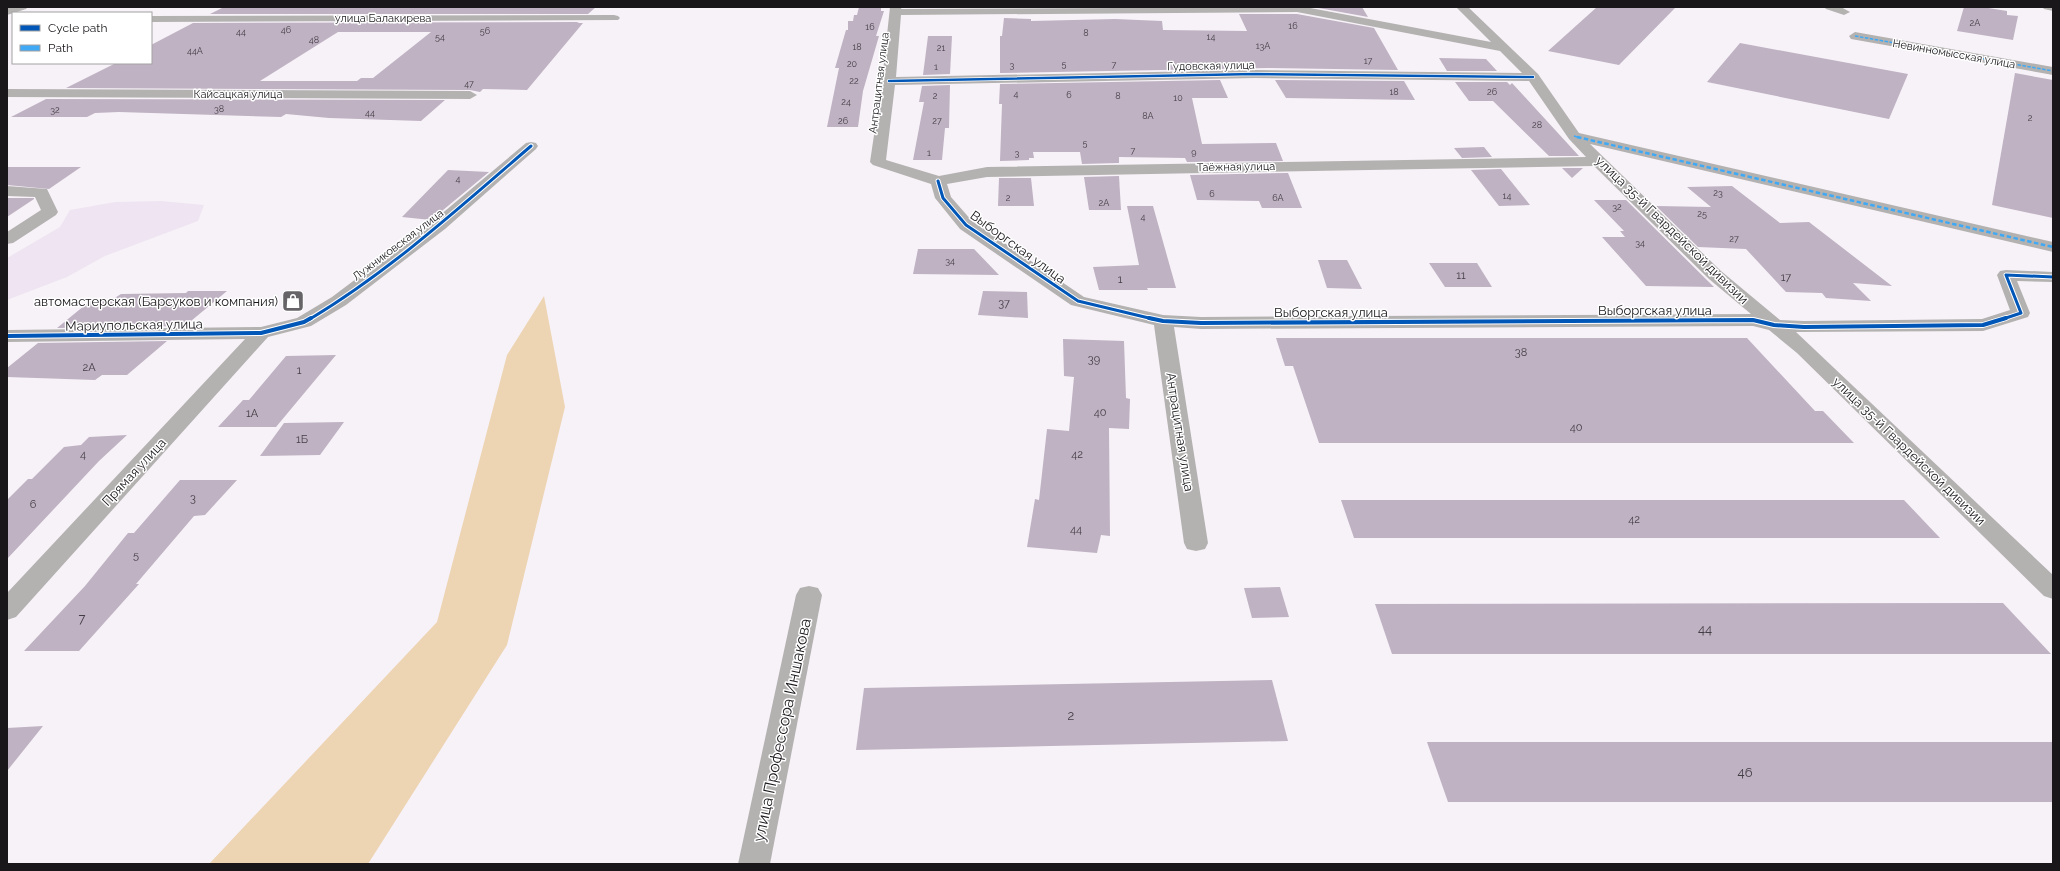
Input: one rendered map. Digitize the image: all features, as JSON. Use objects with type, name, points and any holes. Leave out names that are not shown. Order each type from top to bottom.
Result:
[{"type":"street","points":[[7,12],[22,7]]},
{"type":"street","name":"улица 35-й Гвардейской дивизии","points":[[1462,7],[1533,77],[1574,136],[1598,161],[1715,275],[1774,325],[1804,348],[2053,590]]},
{"type":"street","points":[[1830,7],[1844,12]]},
{"type":"street","points":[[2048,7],[2053,8]]},
{"type":"street","points":[[896,9],[1292,8],[1503,48]]},
{"type":"street","name":"Антрацитная улица","points":[[878,162],[889,80],[896,9]]},
{"type":"street","name":"улица Балакирева","points":[[152,19],[614,18]]},
{"type":"street","name":"Невинномысская улица","points":[[1855,36],[2053,70]]},
{"type":"street","name":"Гудовская улица","points":[[889,80],[1255,74],[1533,77]]},
{"type":"street","name":"Кайсацкая улица","points":[[7,93],[470,95]]},
{"type":"street","points":[[1574,136],[2053,247]]},
{"type":"street","name":"Лужниковская улица","points":[[261,333],[304,322],[339,301],[439,226],[531,146]]},
{"type":"street","name":"Таёжная улица","points":[[878,162],[938,181],[987,172],[1598,161]]},
{"type":"street","name":"Выборгская улица","points":[[938,181],[943,198],[966,224],[1078,301],[1163,321],[1207,323],[1753,320],[1774,325]]},
{"type":"street","points":[[7,191],[41,192],[50,212],[7,239]]},
{"type":"street","points":[[1774,325],[1804,327],[1983,325],[2021,313],[2006,276],[2053,277]]},
{"type":"street","name":"Антрацитная улица","points":[[1163,321],[1196,543]]},
{"type":"street","name":"Мариупольская улица","points":[[7,336],[261,333]]},
{"type":"street","name":"Прямая улица","points":[[7,610],[261,333]]},
{"type":"street","name":"улица Профессора Иншакова","points":[[754,864],[809,595]]},
{"type":"shaded area","points":[[161,201],[204,205],[198,221],[105,256],[67,277],[7,300],[7,258],[60,227],[70,210],[115,202]]},
{"type":"shaded area","points":[[544,296],[565,407],[507,645],[368,864],[209,864],[437,622],[507,355]]},
{"type":"building","points":[[224,7],[596,7],[588,14],[210,14]]},
{"type":"building","points":[[859,7],[881,7],[881,11],[884,11],[876,36],[879,36],[863,91],[858,127],[827,127],[839,68],[835,68],[846,30],[848,30],[848,21],[853,21],[854,15],[857,15]]},
{"type":"building","points":[[1313,7],[1362,7],[1368,17]]},
{"type":"building","points":[[1597,7],[1676,7],[1619,65],[1548,51]]},
{"type":"building","points":[[1964,7],[1982,7],[2007,11],[2007,15],[2018,16],[2013,40],[1957,31]]},
{"type":"building","points":[[1239,14],[1297,14],[1374,28],[1398,70],[1267,68],[1000,73],[1000,36],[1002,36],[1004,18],[1031,19],[1031,21],[1115,19],[1162,21],[1163,30],[1247,31]]},
{"type":"building","points":[[193,23],[583,23],[527,90],[483,89],[480,92],[470,90],[66,88],[114,64],[152,64],[152,44]],"holes":[[[338,32],[431,32],[373,78],[361,78],[357,81],[260,81]]]},
{"type":"building","points":[[928,36],[952,36],[950,74],[923,75]]},
{"type":"building","points":[[1740,43],[1908,74],[1889,119],[1707,82]]},
{"type":"building","points":[[1439,58],[1486,59],[1497,71],[1447,71]]},
{"type":"building","points":[[2015,73],[2053,80],[2053,218],[1992,205]]},
{"type":"building","points":[[1220,80],[1228,98],[1192,98],[1202,144],[1276,143],[1283,161],[1187,162],[1185,158],[1119,157],[1119,163],[1082,164],[1080,152],[1033,152],[1034,158],[1029,158],[1029,160],[1000,161],[1002,104],[999,104],[1000,84]]},
{"type":"building","points":[[1275,80],[1404,81],[1415,100],[1286,98]]},
{"type":"building","points":[[1455,82],[1507,82],[1510,85],[1512,83],[1579,156],[1549,156],[1493,101],[1469,101]]},
{"type":"building","points":[[950,85],[949,128],[945,128],[942,160],[913,160],[924,102],[919,102],[922,86]]},
{"type":"building","points":[[46,99],[445,100],[421,121],[329,118],[286,114],[281,117],[119,112],[95,113],[87,117],[11,117]]},
{"type":"building","points":[[1484,147],[1492,157],[1462,158],[1454,148]]},
{"type":"building","points":[[7,167],[81,167],[49,189],[7,185]]},
{"type":"building","points":[[1562,168],[1583,168],[1572,178]]},
{"type":"building","points":[[1501,169],[1530,205],[1499,206],[1471,170]]},
{"type":"building","points":[[448,170],[489,172],[431,220],[402,217]]},
{"type":"building","points":[[1288,173],[1302,208],[1262,208],[1259,201],[1197,200],[1190,175]]},
{"type":"building","points":[[1119,176],[1121,210],[1089,210],[1084,177]]},
{"type":"building","points":[[999,178],[1031,178],[1034,206],[998,206]]},
{"type":"building","points":[[1732,186],[1780,223],[1809,222],[1892,286],[1853,283],[1871,301],[1826,298],[1822,293],[1786,292],[1746,249],[1698,247],[1656,206],[1711,207],[1687,187]]},
{"type":"building","points":[[7,198],[34,198],[34,199],[7,217]]},
{"type":"building","points":[[1594,200],[1626,200],[1714,287],[1646,286],[1602,237],[1625,237],[1620,231],[1624,231]]},
{"type":"building","points":[[1127,206],[1153,206],[1176,288],[1147,288],[1148,290],[1099,290],[1093,267],[1139,265]]},
{"type":"building","points":[[918,249],[974,249],[999,275],[913,274]]},
{"type":"building","points":[[1318,260],[1347,260],[1362,289],[1327,288]]},
{"type":"building","points":[[1429,263],[1477,263],[1492,287],[1445,287]]},
{"type":"building","points":[[188,291],[227,291],[185,326],[57,328],[90,301],[110,301],[121,294],[186,293]]},
{"type":"building","points":[[983,291],[1027,292],[1028,318],[978,315]]},
{"type":"building","points":[[1276,338],[1747,338],[1815,411],[1823,411],[1854,443],[1319,443],[1293,366],[1285,366]]},
{"type":"building","points":[[1063,339],[1124,341],[1126,398],[1130,399],[1129,429],[1109,428],[1110,536],[1101,535],[1097,553],[1027,547],[1035,499],[1039,500],[1047,429],[1069,431],[1074,377],[1064,376]]},
{"type":"building","points":[[167,341],[127,375],[102,375],[95,380],[7,377],[7,368],[38,343]]},
{"type":"building","points":[[336,355],[276,427],[218,427],[243,400],[249,400],[286,356]]},
{"type":"building","points":[[344,422],[320,455],[260,456],[284,423]]},
{"type":"building","points":[[127,435],[99,461],[7,559],[7,500],[28,479],[32,479],[64,447],[81,445],[89,437]]},
{"type":"building","points":[[180,480],[237,480],[205,515],[194,516],[136,584],[139,584],[79,651],[24,651],[85,586],[128,533],[134,533]]},
{"type":"building","points":[[1341,500],[1904,500],[1940,538],[1354,538]]},
{"type":"building","points":[[1280,587],[1289,617],[1252,618],[1244,588]]},
{"type":"building","points":[[2003,603],[2051,654],[1392,654],[1375,604]]},
{"type":"building","points":[[1272,680],[1288,741],[856,750],[864,688]]},
{"type":"building","points":[[43,726],[7,771],[7,728]]},
{"type":"building","points":[[1427,742],[2053,742],[2053,802],[1448,802]]},
{"type":"marked path","points":[[1855,36],[2053,71]]},
{"type":"marked path","points":[[1574,136],[2053,247]]},
{"type":"cycle path","points":[[889,81],[1255,74],[1533,77]]},
{"type":"cycle path","points":[[7,336],[261,333],[304,322],[339,301],[439,225],[531,146]]},
{"type":"cycle path","points":[[938,181],[943,198],[966,225],[1078,301],[1163,321],[1201,323],[1753,320],[1774,325],[1804,327],[1983,325],[2021,313],[2006,275],[2053,277]]},
{"type":"place","name":"автомастерская (Барсуков и компания)","points":[[293,301]]}]
